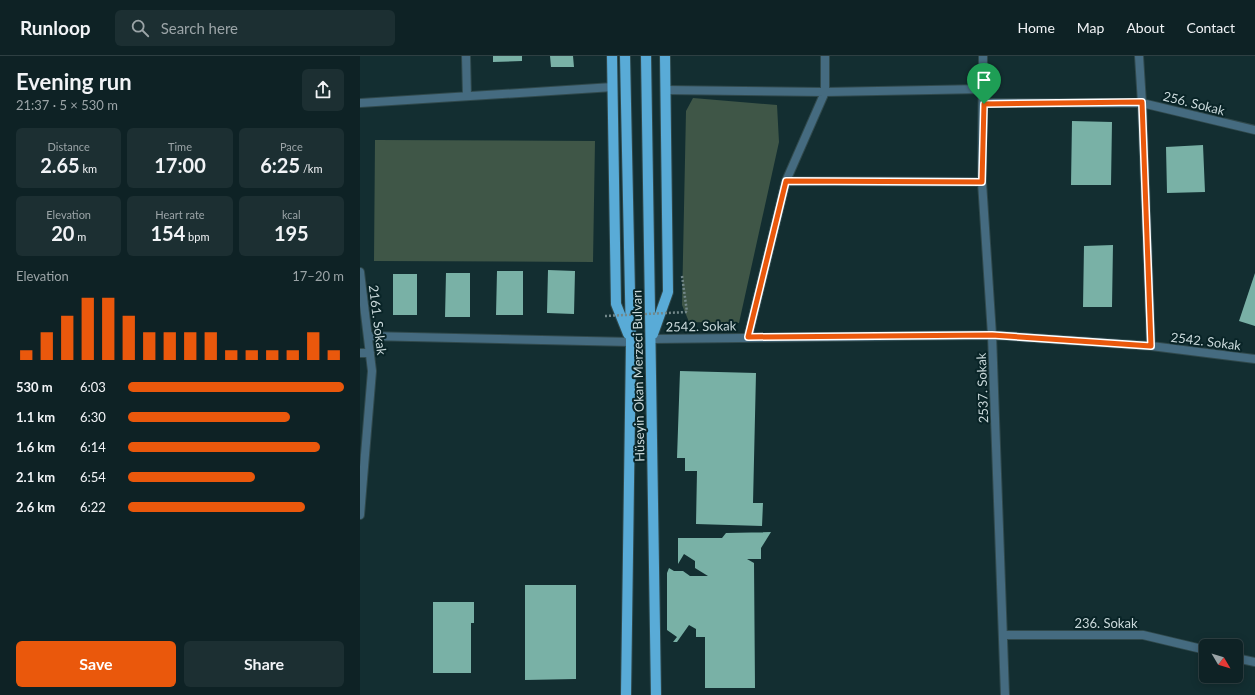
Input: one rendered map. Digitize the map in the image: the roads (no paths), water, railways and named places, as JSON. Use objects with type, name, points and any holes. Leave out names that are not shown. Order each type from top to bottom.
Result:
[{"type":"main road","points":[[612,56],[616,304],[631,342]]},
{"type":"main road","name":"Hüseyin Okan Merzeci Bulvarı","points":[[625,56],[631,342],[626,695]]},
{"type":"main road","name":"Hüseyin Okan Merzeci Bulvarı","points":[[646,56],[656,695]]},
{"type":"main road","points":[[651,339],[668,292],[664,56]]},
{"type":"street","points":[[466,56],[467,96]]},
{"type":"street","points":[[748,337],[786,181],[825,92],[825,56]]},
{"type":"street","name":"2537. Sokak","points":[[983,56],[984,104],[982,182],[992,335],[1005,695]]},
{"type":"street","points":[[1139,56],[1151,346]]},
{"type":"street","points":[[360,103],[612,87]]},
{"type":"street","points":[[665,90],[825,92],[984,89]]},
{"type":"street","name":"256. Sokak","points":[[984,104],[1142,102],[1255,130]]},
{"type":"street","points":[[786,181],[982,182]]},
{"type":"street","name":"2161. Sokak","points":[[360,272],[372,371],[360,515]]},
{"type":"street","name":"2542. Sokak","points":[[651,339],[992,335],[1151,346],[1255,358]]},
{"type":"street","points":[[368,336],[631,342]]},
{"type":"street","points":[[360,353],[370,353]]},
{"type":"street","name":"236. Sokak","points":[[1004,635],[1143,635],[1199,648]]},
{"type":"street","points":[[1243,659],[1255,662]]}]
